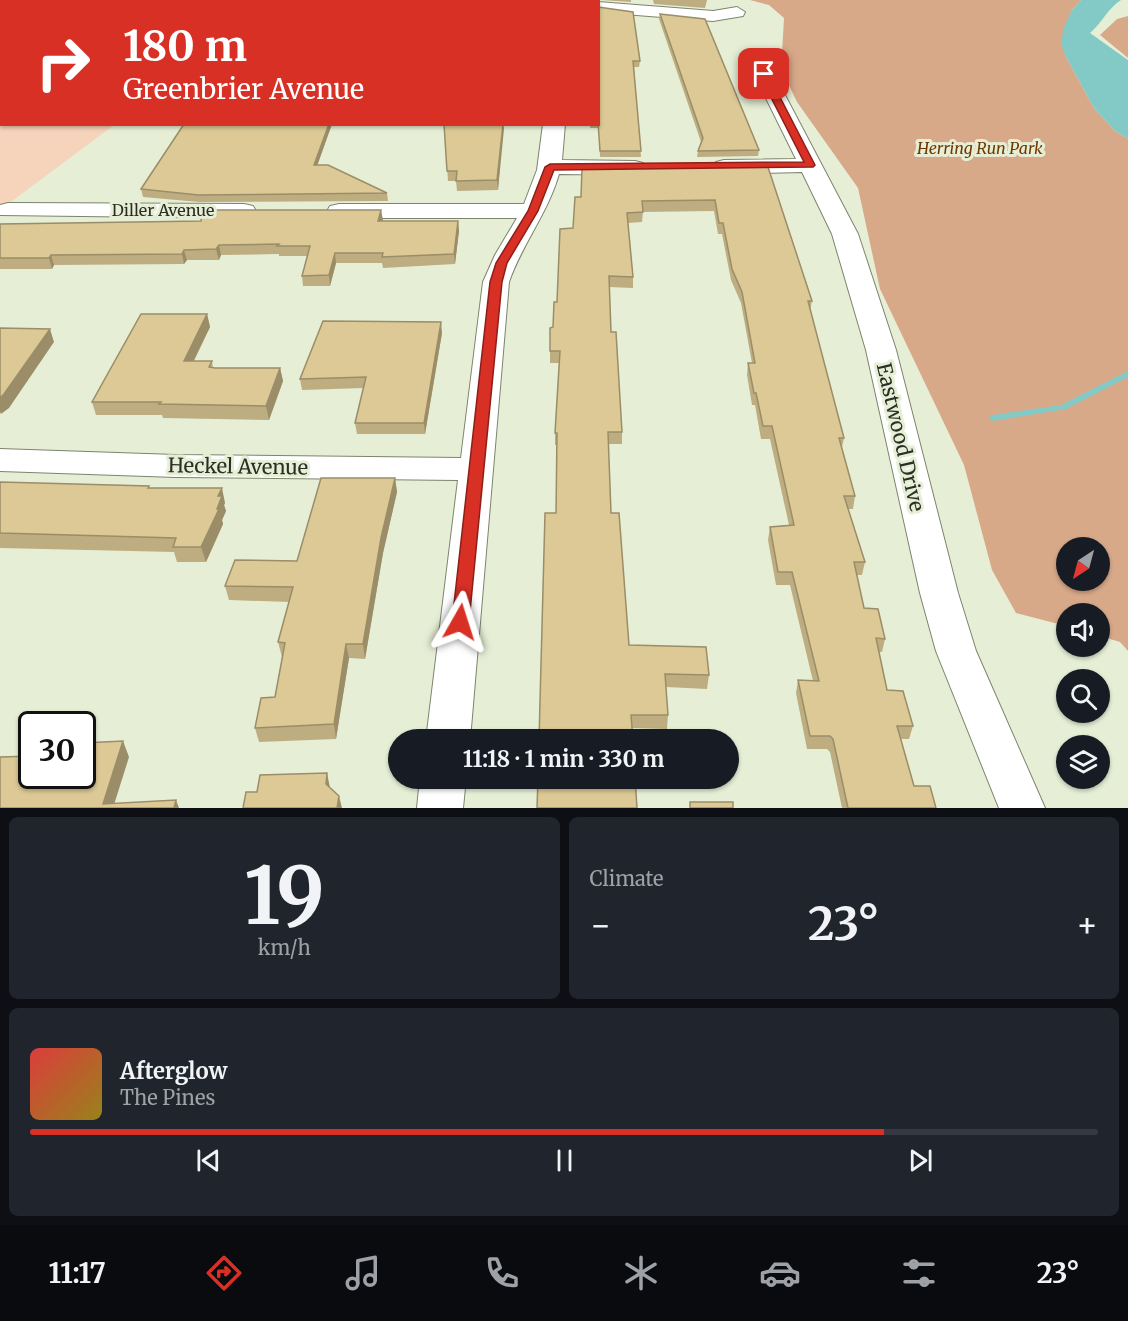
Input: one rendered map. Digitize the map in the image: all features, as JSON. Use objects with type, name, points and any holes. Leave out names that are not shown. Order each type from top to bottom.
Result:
[{"type":"street","points":[[600,7],[713,15],[737,12]]},
{"type":"street","name":"Eastwood Drive","points":[[764,74],[845,234],[878,339],[936,583],[956,651],[1022,808]]},
{"type":"street","points":[[449,729],[496,282],[502,263],[533,211],[550,167],[554,126]]},
{"type":"street","points":[[703,167],[810,165]]},
{"type":"street","points":[[550,167],[656,168]]},
{"type":"street","name":"Diller Avenue","points":[[9,210],[271,211]]},
{"type":"street","points":[[318,211],[533,211]]},
{"type":"street","name":"Heckel Avenue","points":[[0,460],[176,466],[476,469]]},
{"type":"street","points":[[440,808],[443,789]]},
{"type":"shaded area","points":[[0,126],[113,126],[0,210]]},
{"type":"green space","name":"Herring Run Park","points":[[750,0],[1081,0],[1072,10],[1065,55],[1094,108],[1114,130],[1128,139],[1128,651],[1120,642],[1110,639],[1110,603],[1056,603],[1056,623],[1016,613],[992,570],[964,465],[880,289],[858,188],[797,102],[786,79],[782,53],[784,18],[769,5]]},
{"type":"green space","points":[[1128,16],[1128,58],[1100,35],[1117,19]]},
{"type":"water","points":[[1081,0],[1121,0],[1090,33],[1128,60],[1128,139],[1114,130],[1094,108],[1065,55],[1061,43],[1064,27],[1072,10]]},
{"type":"building","points":[[600,7],[633,12],[640,61],[633,61],[641,151],[600,151]]},
{"type":"building","points":[[660,14],[705,19],[759,150],[698,151],[703,138]]},
{"type":"building","points":[[183,126],[328,126],[314,165],[328,165],[387,193],[198,195],[141,189]]},
{"type":"building","points":[[444,126],[503,126],[497,180],[456,181],[457,171],[447,171]]},
{"type":"building","points":[[767,164],[812,301],[808,301],[844,438],[839,438],[855,496],[844,496],[865,562],[854,562],[864,608],[878,609],[885,639],[876,638],[887,690],[903,691],[913,726],[897,726],[914,786],[930,786],[936,808],[848,808],[833,739],[830,736],[810,736],[798,680],[819,681],[792,572],[778,572],[770,527],[794,525],[772,426],[763,426],[756,393],[754,393],[748,363],[755,363],[742,292],[732,269],[723,223],[719,223],[715,200],[642,201],[643,212],[627,213],[633,277],[609,276],[611,332],[616,332],[622,432],[608,432],[611,513],[619,513],[629,645],[706,647],[709,675],[665,674],[668,715],[631,715],[632,729],[539,729],[545,513],[556,513],[557,433],[555,433],[560,351],[550,351],[550,328],[553,327],[554,302],[557,302],[560,229],[573,228],[575,197],[581,197],[582,168]]},
{"type":"building","points":[[202,210],[381,210],[378,221],[458,221],[454,254],[382,257],[383,253],[335,253],[329,275],[302,276],[310,246],[277,246],[279,244],[219,245],[216,249],[184,250],[182,254],[51,255],[49,258],[0,258],[0,224],[201,221]]},
{"type":"building","points":[[141,314],[207,314],[184,361],[212,361],[209,367],[215,368],[280,368],[266,406],[92,402]]},
{"type":"building","points":[[323,321],[441,322],[424,423],[355,423],[366,377],[300,379]]},
{"type":"building","points":[[0,328],[50,329],[0,398]]},
{"type":"building","points":[[321,478],[395,478],[381,538],[363,644],[346,644],[334,724],[255,728],[261,698],[275,697],[285,643],[278,642],[293,587],[225,586],[235,560],[297,561]]},
{"type":"building","points":[[0,482],[149,486],[148,488],[222,488],[218,496],[222,496],[217,509],[219,509],[201,547],[173,547],[176,538],[0,533]]},
{"type":"building","points":[[123,741],[103,804],[176,800],[174,808],[0,808],[0,757],[18,756],[18,789],[96,789],[96,742]]},
{"type":"building","points":[[327,773],[326,784],[339,796],[337,808],[243,808],[246,792],[257,792],[260,775]]},
{"type":"building","points":[[538,789],[636,789],[637,808],[537,808]]},
{"type":"building","points":[[690,802],[733,802],[733,808],[690,808]]},
{"type":"waterway","points":[[993,418],[1063,407],[1128,374]]},
{"type":"route","points":[[460,622],[496,282],[502,263],[533,211],[550,167],[667,168],[810,165],[764,74]]}]
